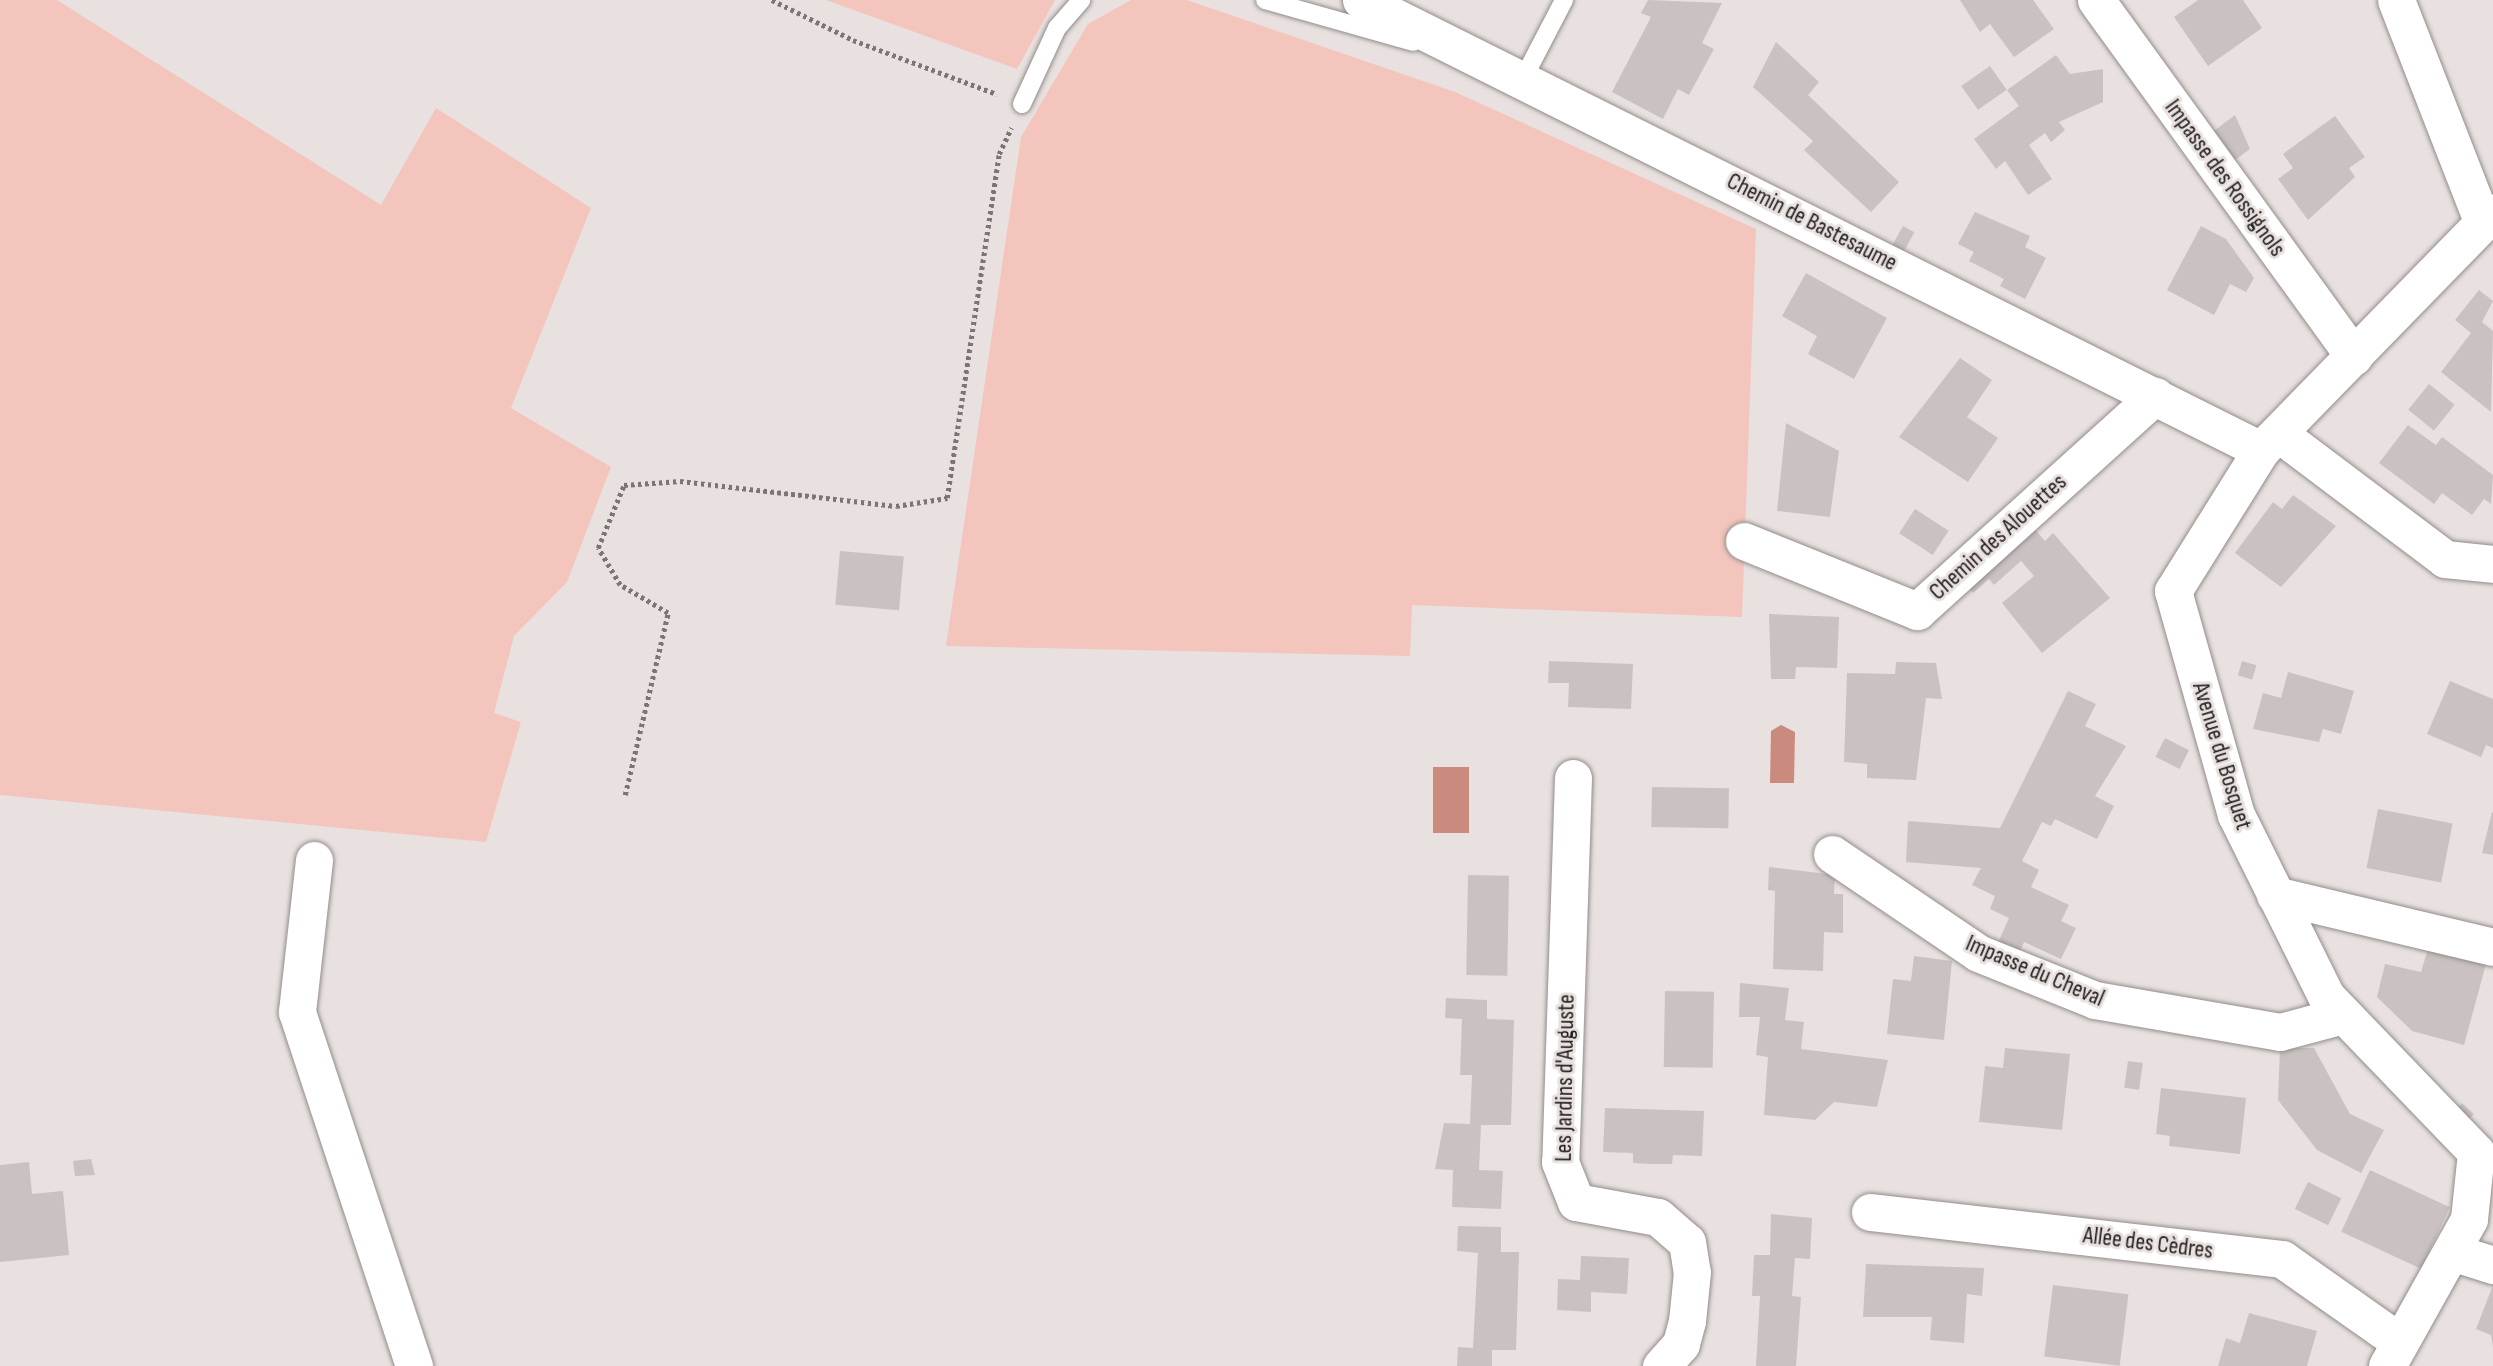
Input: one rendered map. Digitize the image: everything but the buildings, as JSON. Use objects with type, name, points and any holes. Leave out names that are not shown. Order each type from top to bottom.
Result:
[{"type":"street","name":"Chemin de Bastesaume","points":[[1361,0],[1509,70],[2155,396],[2269,441],[2445,559],[2493,564]]},
{"type":"street","name":"Impasse des Rossignols","points":[[2096,0],[2354,357]]},
{"type":"street","points":[[2396,0],[2488,217]]},
{"type":"street","name":"Avenue du Bosquet","points":[[2394,1354],[2469,1219],[2476,1152],[2326,996],[2236,815],[2173,591],[2269,441],[2488,217]]},
{"type":"street","name":"Chemin des Alouettes","points":[[1744,541],[1917,611],[2155,396]]},
{"type":"street","name":"Les Jardins d'Auguste","points":[[1573,778],[1560,1162],[1576,1202],[1658,1217],[1687,1242],[1692,1272],[1686,1321],[1681,1344],[1661,1366]]},
{"type":"street","name":"Impasse du Cheval","points":[[1832,854],[1978,953],[2095,1000],[2280,1032],[2343,1015]]},
{"type":"street","points":[[314,860],[297,1012],[414,1366]]},
{"type":"street","points":[[2275,895],[2493,947]]},
{"type":"street","name":"Allée des Cèdres","points":[[1870,1212],[2282,1259],[2394,1354]]},
{"type":"street","points":[[2452,1252],[2493,1265]]},
{"type":"lane","points":[[1022,104],[1057,28],[1082,0]]},
{"type":"lane","points":[[1265,0],[1509,70],[1564,0]]},
{"type":"path","points":[[625,795],[668,613],[620,585],[598,548],[624,485],[680,481],[896,506],[947,498],[999,154],[1022,104],[853,40],[772,0]]},
{"type":"shaded area","points":[[0,0],[57,0],[381,205],[436,108],[591,208],[511,408],[611,467],[567,582],[514,636],[494,713],[521,722],[486,842],[0,795]]},
{"type":"shaded area","points":[[826,0],[1055,0],[1017,69]]},
{"type":"shaded area","points":[[1131,0],[1187,0],[1455,92],[1756,229],[1742,617],[1412,605],[1410,656],[946,646],[1021,137],[1088,24]]},
{"type":"shaded area","points":[[1781,725],[1795,732],[1794,783],[1770,783],[1771,731]]},
{"type":"shaded area","points":[[1433,767],[1469,767],[1469,833],[1433,833]]}]
